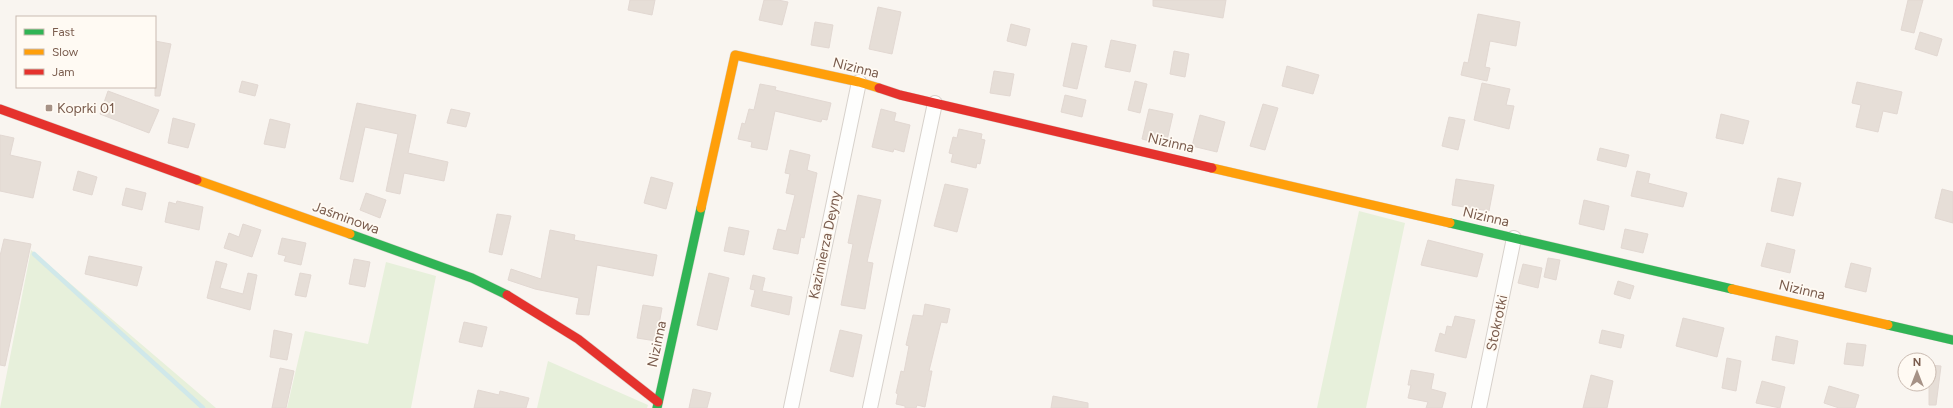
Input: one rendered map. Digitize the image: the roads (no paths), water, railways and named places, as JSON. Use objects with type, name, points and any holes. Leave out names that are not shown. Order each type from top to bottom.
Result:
[{"type":"street","name":"Nizinna","points":[[658,405],[735,55],[859,82],[900,95],[1953,340]]},
{"type":"street","name":"Kazimierza Deyny","points":[[791,408],[859,82]]},
{"type":"street","points":[[870,408],[936,103]]},
{"type":"street","name":"Jaśminowa","points":[[0,109],[472,278],[511,297],[578,339],[658,405]]},
{"type":"street","name":"Stokrotki","points":[[1480,408],[1514,238]]},
{"type":"waterway","points":[[34,254],[203,408]]},
{"type":"place","name":"Koprki 01","points":[[49,108]]}]
